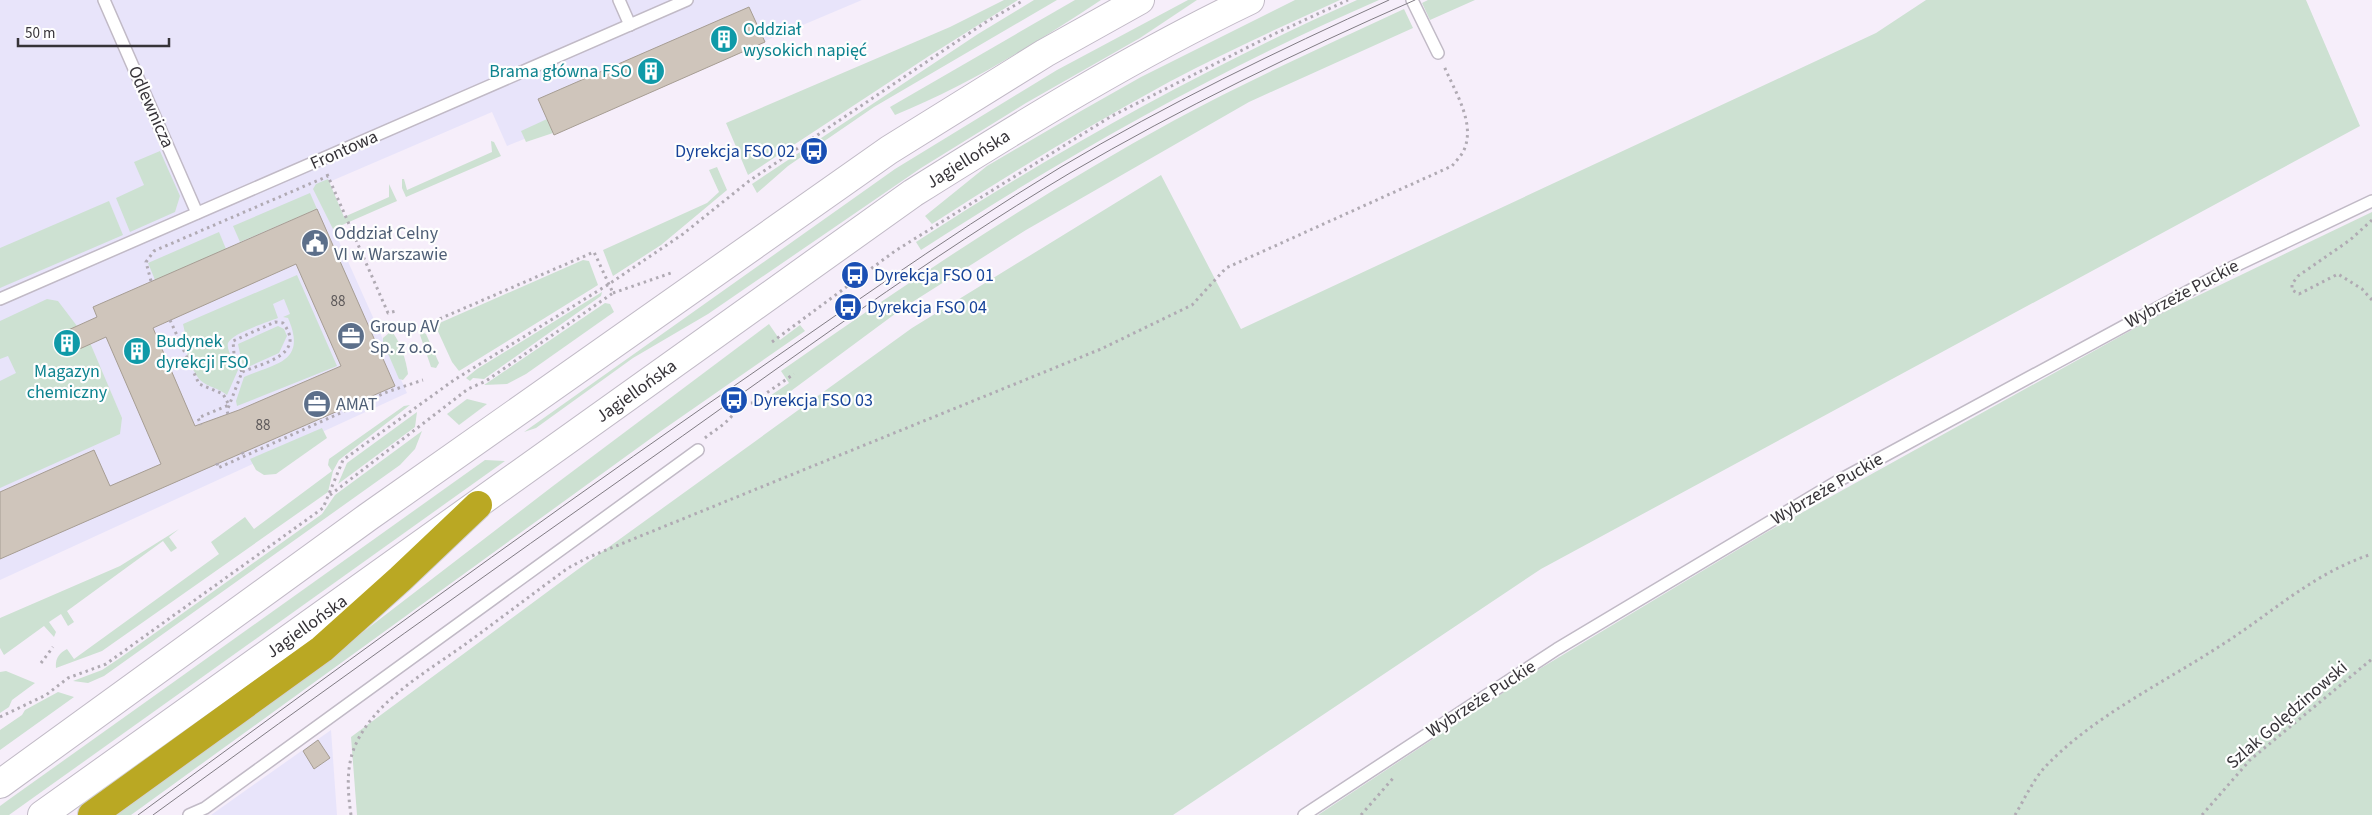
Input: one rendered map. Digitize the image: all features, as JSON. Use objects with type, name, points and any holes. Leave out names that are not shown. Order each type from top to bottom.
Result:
[{"type":"highway","points":[[92,815],[322,649],[478,505]]},
{"type":"main road","points":[[0,784],[368,517],[890,150],[1053,49],[1140,0]]},
{"type":"main road","name":"Jagiellońska","points":[[42,815],[913,193],[1034,117],[1129,62],[1250,0]]},
{"type":"lane","name":"Odlewnicza","points":[[104,0],[197,213]]},
{"type":"lane","points":[[619,0],[630,25]]},
{"type":"lane","name":"Frontowa","points":[[0,299],[688,0]]},
{"type":"lane","points":[[1412,0],[1438,53]]},
{"type":"lane","name":"Wybrzeże Puckie","points":[[1304,815],[1557,650],[1838,481],[2225,271],[2372,201]]},
{"type":"lane","points":[[189,815],[205,808],[300,741],[698,450]]},
{"type":"path","points":[[0,717],[46,695],[68,678],[106,664],[323,508],[343,460],[454,380],[609,284],[683,234],[749,181],[986,22],[1024,0]]},
{"type":"path","points":[[772,342],[895,251],[1110,117],[1272,35],[1348,0]]},
{"type":"path","points":[[351,815],[348,774],[354,751],[364,729],[381,709],[407,687],[568,568],[598,554],[1100,350],[1192,305],[1226,268],[1452,166],[1464,150],[1467,133],[1466,118],[1438,53]]},
{"type":"path","points":[[321,160],[388,313],[396,311]]},
{"type":"path","points":[[151,281],[146,262],[154,252],[328,176]]},
{"type":"path","points":[[2372,220],[2350,240],[2298,276],[2292,284],[2292,290],[2299,294],[2338,274],[2362,289],[2372,300]]},
{"type":"path","points":[[437,320],[594,252],[613,293]]},
{"type":"path","points":[[329,495],[468,389],[486,381],[613,293],[677,271]]},
{"type":"path","points":[[170,320],[199,384],[223,394],[229,406]]},
{"type":"path","points":[[228,414],[229,406],[242,372],[234,354],[233,341],[275,322],[283,323],[289,331],[290,343],[284,355],[242,372]]},
{"type":"path","points":[[698,450],[701,440],[729,420],[732,413],[747,403],[752,404],[794,374]]},
{"type":"path","points":[[217,463],[218,468],[387,392],[423,380]]},
{"type":"path","points":[[201,425],[198,418],[229,406]]},
{"type":"path","points":[[242,452],[244,457]]},
{"type":"path","points":[[2015,815],[2044,768],[2065,748],[2147,688],[2220,646],[2323,574],[2372,554]]},
{"type":"path","points":[[41,664],[54,646]]},
{"type":"path","name":"Szlak Golędzinowski","points":[[2202,815],[2250,760],[2372,659]]},
{"type":"shaded area","points":[[0,0],[862,0],[658,86],[507,146],[492,112],[315,188],[407,393],[0,580]]},
{"type":"shaded area","points":[[331,730],[337,815],[211,815]]},
{"type":"green space","points":[[1004,0],[1018,0],[748,175],[726,123],[950,27]]},
{"type":"green space","points":[[1034,0],[1057,0],[874,107],[788,166],[757,193],[752,184],[978,34]]},
{"type":"green space","points":[[1075,0],[1101,0],[1026,48],[948,91],[895,115],[890,107]]},
{"type":"green space","points":[[1188,0],[1197,0],[1140,38],[1026,103],[921,168],[708,314],[633,358],[536,428],[524,432],[895,169],[1057,70]]},
{"type":"green space","points":[[1295,0],[1340,0],[1169,82],[1049,151],[932,224],[925,216],[987,166],[1081,111],[1141,77]]},
{"type":"green space","points":[[1357,0],[1379,0],[1260,55],[1144,116],[1032,181],[921,250],[916,242],[1023,175],[1132,112],[1243,54]]},
{"type":"green space","points":[[1428,0],[1475,0],[1430,20],[1422,3]]},
{"type":"green space","points":[[1926,0],[2306,0],[2360,126],[1541,569],[1173,815],[357,815],[351,737],[577,570],[912,328],[1161,175],[1241,329],[1876,33]]},
{"type":"green space","points":[[1404,9],[1413,28],[1249,102],[1026,230],[903,308],[772,405],[767,398],[789,383],[781,371],[973,241],[1072,179],[1173,121],[1230,91]]},
{"type":"green space","points":[[547,119],[553,133],[526,142],[521,131]]},
{"type":"green space","points":[[491,141],[494,142],[501,156],[406,197],[402,188],[402,179],[404,179],[407,190],[492,152]]},
{"type":"green space","points":[[160,151],[180,196],[175,212],[130,232],[116,198],[144,185],[134,162]]},
{"type":"green space","points":[[717,167],[727,190],[661,245],[613,276],[603,250],[707,203],[719,192],[709,170]]},
{"type":"green space","points":[[328,179],[344,217],[389,197],[389,184],[397,201],[333,229],[313,189],[316,184]]},
{"type":"green space","points":[[310,193],[317,209],[240,242],[233,226]]},
{"type":"green space","points":[[109,201],[123,235],[0,288],[0,248]]},
{"type":"green space","points":[[2372,212],[2372,815],[1318,815],[1536,671],[1767,532],[2166,311]]},
{"type":"green space","points":[[219,232],[226,249],[155,280],[148,263]]},
{"type":"green space","points":[[583,260],[589,261],[598,285],[459,371],[452,362],[435,325]]},
{"type":"green space","points":[[297,275],[337,366],[237,406],[236,401],[244,377],[277,364],[286,359],[291,352],[294,344],[293,333],[288,318],[283,317],[290,314],[284,299],[273,304],[278,318],[236,335],[228,343],[229,353],[238,370],[227,395],[200,380],[189,359],[182,336],[185,333],[183,324]]},
{"type":"green space","points":[[602,292],[601,296],[484,379],[473,378],[470,381],[466,378],[477,369]]},
{"type":"green space","points":[[47,299],[58,301],[80,330],[72,333],[70,329],[55,336],[64,356],[79,349],[74,337],[85,331],[122,418],[120,434],[0,488],[0,381],[16,373],[8,356],[0,359],[0,321]]},
{"type":"green space","points":[[605,303],[610,304],[614,312],[526,374],[507,384],[484,385]]},
{"type":"green space","points":[[769,324],[780,340],[800,325],[805,331],[661,431],[131,815],[117,815],[341,649],[553,486]]},
{"type":"green space","points":[[278,326],[284,329],[287,336],[279,353],[248,367],[242,363],[238,344]]},
{"type":"green space","points":[[422,332],[426,334],[439,363],[436,368],[431,367],[420,335]]},
{"type":"green space","points":[[389,333],[393,333],[401,347],[408,374],[403,380],[399,379],[383,342],[383,338]]},
{"type":"green space","points":[[467,399],[487,404],[459,425],[447,414]]},
{"type":"green space","points":[[410,405],[339,460],[333,471],[328,492],[102,651],[56,668],[57,659],[62,652],[67,649],[74,659],[219,554],[211,542],[245,517],[254,529],[332,471],[328,465],[329,459],[404,406]]},
{"type":"green space","points":[[417,412],[415,427],[338,484],[347,463]]},
{"type":"green space","points":[[322,428],[327,438],[276,474],[264,475],[256,470],[250,459]]},
{"type":"green space","points":[[422,431],[415,449],[400,465],[104,676],[88,683],[73,681],[102,670],[120,658],[322,514],[335,495]]},
{"type":"green space","points":[[485,460],[505,461],[9,815],[0,815],[0,806]]},
{"type":"green space","points":[[179,529],[169,537],[177,548],[171,552],[163,541],[67,611],[74,622],[68,626],[61,614],[49,622],[56,632],[54,637],[44,626],[4,655],[0,648],[0,618],[120,566]]},
{"type":"green space","points":[[6,671],[35,683],[12,700],[9,707],[0,713],[0,672]]},
{"type":"green space","points":[[58,692],[74,697],[0,750],[0,730],[22,715],[25,710]]},
{"type":"building","points":[[749,7],[765,42],[554,135],[538,99]]},
{"type":"building","points":[[317,209],[395,386],[0,559],[0,492],[94,450],[110,486],[161,464],[106,337],[64,356],[55,336],[97,317],[93,307]],"holes":[[[296,264],[341,366],[239,410],[195,426],[153,328]]]},
{"type":"building","points":[[318,740],[330,758],[314,769],[303,751]]},
{"type":"tram line","points":[[138,815],[562,507],[837,314],[970,224],[1061,167],[1182,100],[1389,0]]},
{"type":"tram line","points":[[153,815],[530,543],[861,309],[964,239],[1070,173],[1197,103],[1283,60],[1415,0]]},
{"type":"place","name":"Oddział wysokich napięć","points":[[724,39]]},
{"type":"place","name":"Brama główna FSO","points":[[651,71]]},
{"type":"place","name":"Dyrekcja FSO 02","points":[[814,151]]},
{"type":"place","name":"Oddział Celny VI w Warszawie","points":[[315,243]]},
{"type":"place","name":"Dyrekcja FSO 01","points":[[855,275]]},
{"type":"place","name":"Dyrekcja FSO 04","points":[[848,307]]},
{"type":"place","name":"Group AV Sp. z o.o.","points":[[351,336]]},
{"type":"place","name":"Magazyn chemiczny","points":[[67,343]]},
{"type":"place","name":"Budynek dyrekcji FSO","points":[[137,351]]},
{"type":"place","name":"Dyrekcja FSO 03","points":[[734,400]]},
{"type":"place","name":"AMAT","points":[[317,404]]}]
